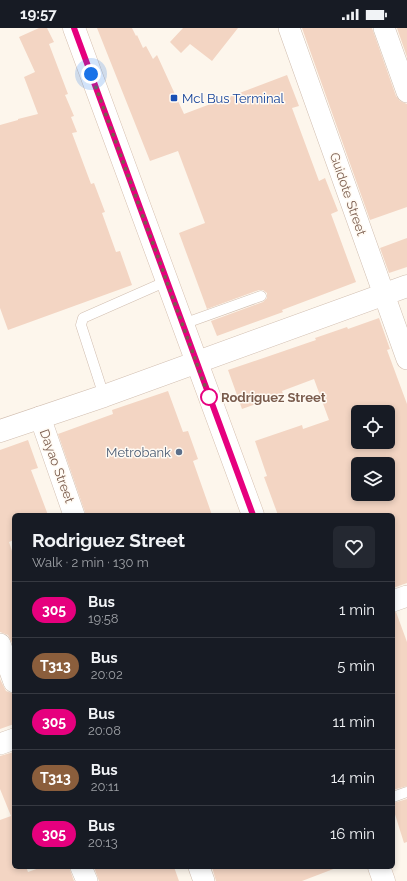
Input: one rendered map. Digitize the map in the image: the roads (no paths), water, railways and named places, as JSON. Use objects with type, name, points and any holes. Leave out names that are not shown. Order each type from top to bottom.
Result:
[{"type":"main road","points":[[74,28],[252,513]]},
{"type":"main road","points":[[0,431],[104,396],[407,286]]},
{"type":"main road","points":[[381,869],[384,881]]},
{"type":"street","name":"Guidote Street","points":[[289,28],[407,359]]},
{"type":"street","points":[[384,28],[407,92]]},
{"type":"street","name":"Dayao Street","points":[[40,417],[73,513]]},
{"type":"street","points":[[395,600],[407,596]]},
{"type":"street","points":[[0,644],[12,677]]},
{"type":"street","points":[[0,744],[12,740]]},
{"type":"street","points":[[82,869],[86,881]]},
{"type":"street","points":[[200,869],[204,881]]},
{"type":"lane","points":[[104,396],[81,326],[83,318],[167,281]]},
{"type":"lane","points":[[183,324],[261,296]]},
{"type":"lane","points":[[395,796],[407,792]]},
{"type":"place","name":"Mcl Bus Terminal","points":[[174,98]]},
{"type":"place","name":"Rodriguez Street","points":[[209,397]]},
{"type":"place","name":"Metrobank","points":[[179,452]]}]
